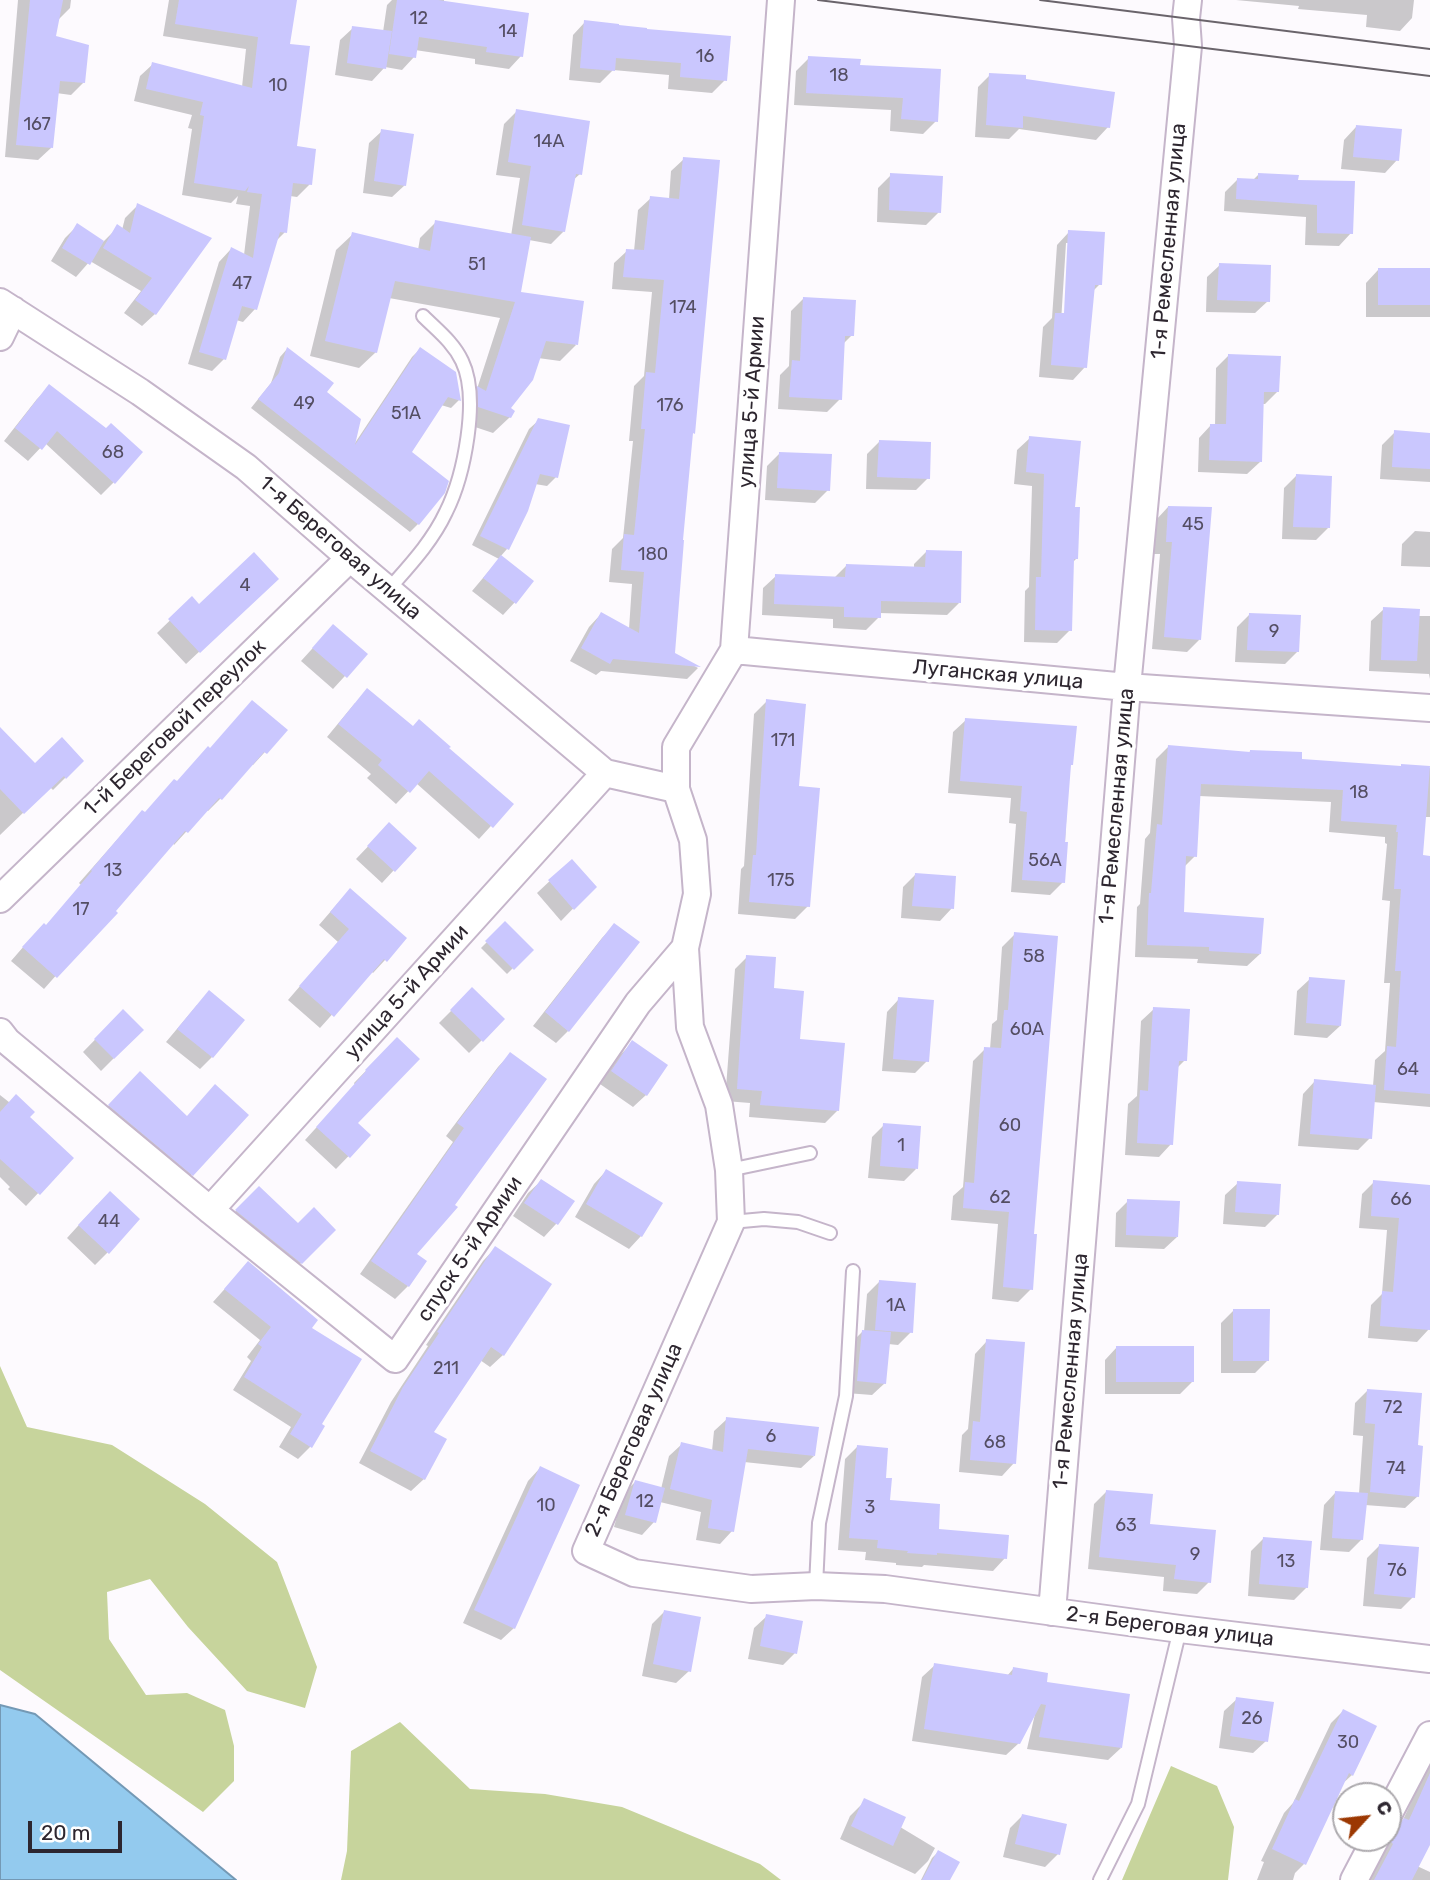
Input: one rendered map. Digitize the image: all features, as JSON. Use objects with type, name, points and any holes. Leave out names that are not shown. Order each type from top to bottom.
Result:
[{"type":"street","name":"улица 5-й Армии","points":[[676,789],[676,747],[734,650],[781,0]]},
{"type":"street","name":"1-я Ремесленная улица","points":[[1052,1612],[1127,687],[1188,46],[1188,0]]},
{"type":"street","points":[[0,337],[6,306]]},
{"type":"street","name":"1-я Береговая улица","points":[[6,306],[141,392],[246,467],[605,773],[676,789]]},
{"type":"street","name":"1-й Береговой переулок","points":[[0,899],[350,558]]},
{"type":"street","name":"Луганская улица","points":[[734,650],[1127,687],[1430,708]]},
{"type":"street","name":"улица 5-й Армии","points":[[210,1210],[605,773]]},
{"type":"street","name":"2-я Береговая улица","points":[[676,789],[693,840],[697,894],[685,948],[690,1027],[719,1105],[729,1170],[731,1222],[586,1551],[634,1573],[751,1589],[816,1586],[885,1589],[1430,1659]]},
{"type":"street","name":"спуск 5-й Армии","points":[[210,1210],[396,1359],[638,1003],[685,948]]},
{"type":"street","points":[[0,1032],[7,1041],[210,1210]]},
{"type":"street","points":[[1402,1788],[1430,1735]]},
{"type":"street","points":[[1354,1880],[1369,1852]]},
{"type":"lane","points":[[388,590],[419,555],[446,512],[470,425],[469,382],[462,361],[448,340],[423,316]]},
{"type":"lane","points":[[729,1170],[810,1153]]},
{"type":"lane","points":[[731,1222],[764,1219],[798,1222],[830,1233]]},
{"type":"lane","points":[[816,1586],[819,1523],[846,1396],[853,1271]]},
{"type":"lane","points":[[1100,1880],[1138,1804],[1180,1629]]},
{"type":"green space","points":[[0,1366],[27,1427],[112,1445],[205,1504],[277,1562],[317,1667],[305,1708],[247,1691],[188,1627],[150,1579],[107,1592],[109,1639],[146,1695],[187,1693],[225,1710],[234,1746],[234,1781],[203,1812],[0,1670]]},
{"type":"green space","points":[[400,1722],[470,1789],[545,1794],[622,1807],[760,1864],[781,1880],[341,1880],[347,1851],[351,1751]]},
{"type":"green space","points":[[1171,1766],[1217,1786],[1234,1827],[1228,1880],[1122,1880]]},
{"type":"water","points":[[0,1705],[35,1714],[236,1880],[0,1880]]},
{"type":"building","points":[[30,0],[63,0],[56,36],[89,45],[85,83],[60,81],[53,148],[16,145]]},
{"type":"building","points":[[179,0],[297,0],[290,44],[310,46],[297,146],[316,149],[312,185],[293,183],[287,233],[280,232],[257,310],[242,306],[226,360],[199,352],[231,247],[253,258],[262,194],[247,192],[249,186],[245,191],[194,183],[204,116],[200,115],[203,102],[146,89],[152,62],[252,88],[258,37],[175,24]]},
{"type":"building","points":[[397,0],[438,0],[529,13],[523,57],[486,52],[487,47],[419,37],[416,58],[389,54]]},
{"type":"building","points":[[584,20],[647,29],[731,36],[727,81],[680,77],[681,63],[616,58],[615,71],[580,68]]},
{"type":"building","points":[[352,26],[392,31],[386,69],[347,63]]},
{"type":"building","points":[[808,56],[861,59],[860,65],[941,69],[938,122],[901,119],[903,98],[806,93]]},
{"type":"building","points":[[989,73],[1026,75],[1026,79],[1115,92],[1110,128],[1023,116],[1023,128],[986,125]]},
{"type":"building","points":[[516,109],[590,121],[582,175],[576,174],[565,232],[522,225],[531,166],[508,162]]},
{"type":"building","points":[[1356,125],[1402,129],[1399,161],[1353,157]]},
{"type":"building","points":[[381,129],[414,134],[406,186],[374,181]]},
{"type":"building","points":[[683,157],[720,160],[683,540],[675,653],[701,667],[613,659],[610,664],[581,648],[601,612],[639,633],[644,572],[621,570],[624,534],[634,535],[645,429],[641,429],[646,372],[655,373],[664,280],[623,277],[626,249],[644,250],[650,196],[679,199]]},
{"type":"building","points":[[890,173],[943,176],[941,213],[889,210]]},
{"type":"building","points":[[1258,173],[1299,175],[1298,180],[1355,181],[1353,234],[1317,233],[1317,205],[1236,199],[1237,178],[1258,179]]},
{"type":"building","points":[[137,203],[212,238],[156,315],[135,300],[152,278],[103,248],[117,224],[130,233]]},
{"type":"building","points":[[435,220],[531,237],[521,292],[584,301],[578,345],[546,341],[533,380],[511,408],[515,411],[511,418],[478,407],[477,386],[486,391],[515,302],[395,281],[377,353],[325,341],[352,232],[430,251]]},
{"type":"building","points":[[77,223],[104,241],[90,265],[62,248]]},
{"type":"building","points":[[1068,230],[1105,232],[1102,285],[1095,285],[1087,368],[1051,365],[1055,313],[1064,313]]},
{"type":"building","points":[[1219,263],[1271,265],[1270,302],[1217,300]]},
{"type":"building","points":[[1378,268],[1430,268],[1430,305],[1378,305]]},
{"type":"building","points":[[803,297],[856,300],[854,336],[845,336],[842,400],[789,397],[792,360],[800,361]]},
{"type":"building","points":[[287,347],[334,383],[327,392],[361,419],[355,445],[420,347],[456,372],[461,401],[448,397],[412,452],[449,481],[445,493],[419,525],[258,399],[279,373]]},
{"type":"building","points":[[1228,354],[1281,356],[1279,392],[1264,392],[1262,462],[1209,460],[1210,424],[1226,424]]},
{"type":"building","points":[[49,384],[106,428],[111,423],[143,452],[115,484],[57,431],[42,450],[15,428]]},
{"type":"building","points":[[538,418],[570,425],[558,478],[540,474],[528,511],[509,550],[480,536]]},
{"type":"building","points":[[1394,430],[1430,433],[1430,469],[1392,467]]},
{"type":"building","points":[[1029,436],[1081,441],[1075,507],[1080,507],[1078,559],[1074,559],[1072,631],[1035,630],[1036,577],[1041,577],[1044,474],[1026,472]]},
{"type":"building","points":[[879,440],[931,442],[930,479],[877,477]]},
{"type":"building","points":[[779,452],[832,454],[830,491],[777,488]]},
{"type":"building","points":[[1296,474],[1332,476],[1330,528],[1293,527]]},
{"type":"building","points":[[1168,506],[1212,507],[1201,640],[1164,637],[1172,542],[1166,542]]},
{"type":"building","points":[[926,550],[962,551],[961,603],[881,601],[881,618],[844,617],[844,607],[774,604],[775,574],[845,577],[846,564],[925,567]]},
{"type":"building","points":[[254,552],[279,579],[200,653],[168,619],[192,596],[199,604]]},
{"type":"building","points":[[501,555],[534,581],[516,604],[483,578]]},
{"type":"building","points":[[1383,607],[1420,609],[1417,661],[1381,660]]},
{"type":"building","points":[[1249,613],[1301,615],[1299,652],[1247,650]]},
{"type":"building","points":[[333,624],[368,654],[347,678],[312,648]]},
{"type":"building","points":[[367,688],[413,726],[419,719],[514,804],[493,828],[429,771],[410,793],[378,765],[382,760],[338,724]]},
{"type":"building","points":[[766,699],[806,704],[799,786],[820,788],[810,907],[749,902],[753,855],[756,855]]},
{"type":"building","points":[[252,700],[288,730],[267,754],[264,752],[222,800],[219,798],[188,833],[185,831],[116,911],[118,913],[57,978],[22,947],[44,923],[46,925],[142,810],[145,812],[174,779],[177,781],[208,746],[210,748]]},
{"type":"building","points":[[965,718],[1077,726],[1065,842],[1068,842],[1065,883],[1022,880],[1027,812],[1020,811],[1022,786],[960,781]]},
{"type":"building","points":[[0,727],[35,763],[62,737],[84,761],[24,814],[0,789]]},
{"type":"building","points":[[1168,745],[1250,752],[1302,752],[1302,759],[1430,766],[1423,855],[1430,856],[1430,1094],[1384,1090],[1387,1046],[1396,1047],[1401,971],[1395,971],[1401,889],[1394,889],[1398,832],[1397,825],[1341,821],[1343,790],[1201,784],[1197,857],[1186,856],[1184,912],[1264,918],[1261,954],[1209,951],[1209,947],[1147,945],[1149,893],[1157,824],[1162,825]]},
{"type":"building","points":[[389,822],[417,848],[395,872],[367,846]]},
{"type":"building","points":[[572,859],[597,887],[574,910],[548,880]]},
{"type":"building","points":[[915,873],[956,876],[954,909],[912,906]]},
{"type":"building","points":[[350,888],[407,938],[387,962],[384,959],[334,1017],[299,986],[349,929],[330,912]]},
{"type":"building","points":[[505,921],[534,950],[514,970],[485,941]]},
{"type":"building","points":[[614,923],[640,942],[569,1032],[545,1012]]},
{"type":"building","points":[[1014,932],[1058,936],[1034,1234],[1037,1234],[1033,1290],[1003,1287],[1009,1212],[963,1208],[965,1182],[974,1183],[984,1047],[1001,1048],[1004,1010],[1008,1010]]},
{"type":"building","points":[[746,955],[776,957],[774,988],[804,991],[800,1039],[845,1043],[839,1111],[760,1105],[762,1091],[737,1089]]},
{"type":"building","points":[[1309,977],[1345,980],[1341,1026],[1306,1023]]},
{"type":"building","points":[[472,987],[505,1019],[483,1042],[450,1010]]},
{"type":"building","points":[[209,990],[245,1020],[213,1058],[177,1029]]},
{"type":"building","points":[[898,997],[934,1000],[929,1062],[893,1059]]},
{"type":"building","points":[[1153,1007],[1190,1009],[1187,1061],[1179,1061],[1173,1145],[1137,1143],[1140,1090],[1148,1091]]},
{"type":"building","points":[[123,1009],[144,1030],[114,1059],[94,1039]]},
{"type":"building","points":[[397,1037],[420,1059],[358,1123],[371,1135],[350,1158],[316,1127]]},
{"type":"building","points":[[632,1040],[668,1065],[647,1096],[611,1071]]},
{"type":"building","points":[[510,1052],[547,1079],[455,1205],[458,1207],[417,1254],[427,1261],[409,1287],[371,1261],[464,1128],[457,1123]]},
{"type":"building","points":[[140,1071],[187,1116],[215,1084],[249,1115],[193,1176],[108,1105]]},
{"type":"building","points":[[1314,1079],[1376,1085],[1372,1139],[1310,1134]]},
{"type":"building","points":[[16,1094],[35,1112],[30,1117],[74,1158],[40,1195],[0,1159],[0,1112]]},
{"type":"building","points":[[883,1123],[921,1126],[918,1169],[880,1166]]},
{"type":"building","points":[[606,1169],[663,1203],[642,1237],[586,1204]]},
{"type":"building","points":[[541,1179],[575,1201],[558,1225],[524,1203]]},
{"type":"building","points":[[1373,1180],[1430,1185],[1430,1330],[1380,1326],[1382,1291],[1393,1292],[1399,1218],[1371,1216]]},
{"type":"building","points":[[1237,1181],[1281,1184],[1279,1215],[1235,1212]]},
{"type":"building","points":[[259,1186],[298,1223],[314,1207],[336,1230],[302,1264],[235,1210]]},
{"type":"building","points":[[110,1191],[140,1219],[109,1254],[78,1225]]},
{"type":"building","points":[[1127,1199],[1180,1201],[1178,1237],[1126,1235]]},
{"type":"building","points":[[495,1246],[552,1284],[504,1356],[491,1347],[434,1432],[447,1439],[425,1480],[370,1451],[403,1387]]},
{"type":"building","points":[[248,1261],[318,1320],[312,1328],[362,1359],[322,1424],[325,1426],[312,1448],[290,1434],[302,1414],[244,1377],[262,1347],[258,1344],[271,1327],[224,1289]]},
{"type":"building","points":[[879,1280],[916,1283],[913,1333],[875,1330]]},
{"type":"building","points":[[1233,1309],[1270,1309],[1269,1361],[1233,1361]]},
{"type":"building","points":[[862,1330],[891,1332],[886,1384],[857,1381]]},
{"type":"building","points":[[986,1339],[1025,1342],[1016,1464],[970,1460],[973,1421],[980,1422]]},
{"type":"building","points":[[1116,1346],[1194,1346],[1194,1382],[1116,1382]]},
{"type":"building","points":[[1367,1389],[1422,1393],[1418,1445],[1423,1446],[1419,1497],[1370,1492],[1375,1424],[1365,1423]]},
{"type":"building","points":[[726,1417],[819,1427],[815,1456],[748,1449],[734,1532],[708,1528],[712,1500],[670,1489],[681,1442],[723,1452]]},
{"type":"building","points":[[857,1445],[888,1448],[886,1478],[892,1478],[890,1500],[940,1504],[939,1529],[1009,1535],[1007,1559],[907,1553],[908,1551],[877,1548],[878,1540],[849,1538]]},
{"type":"building","points":[[540,1466],[580,1485],[515,1629],[474,1610]]},
{"type":"building","points":[[635,1480],[665,1488],[656,1523],[625,1515]]},
{"type":"building","points":[[1106,1490],[1153,1494],[1150,1524],[1216,1530],[1211,1583],[1174,1579],[1176,1565],[1099,1557]]},
{"type":"building","points":[[1335,1491],[1368,1493],[1363,1540],[1332,1538]]},
{"type":"building","points":[[1263,1537],[1312,1541],[1308,1588],[1259,1584]]},
{"type":"building","points":[[1379,1544],[1419,1547],[1415,1598],[1374,1594]]},
{"type":"building","points":[[664,1610],[701,1617],[691,1672],[653,1664]]},
{"type":"building","points":[[766,1614],[803,1621],[797,1654],[760,1646]]},
{"type":"building","points":[[934,1663],[1012,1675],[1013,1667],[1048,1673],[1047,1682],[1130,1694],[1122,1748],[1039,1737],[1046,1705],[1041,1704],[1020,1744],[924,1729]]},
{"type":"building","points":[[1236,1697],[1274,1702],[1268,1742],[1230,1736]]},
{"type":"building","points":[[1343,1709],[1377,1726],[1353,1776],[1349,1773],[1345,1782],[1332,1782],[1332,1809],[1306,1865],[1272,1849],[1295,1799],[1299,1801]]},
{"type":"building","points":[[1430,1773],[1430,1845],[1412,1880],[1374,1880],[1389,1852],[1402,1852],[1402,1821],[1404,1818],[1409,1820]]},
{"type":"building","points":[[864,1798],[906,1817],[893,1846],[851,1826]]},
{"type":"building","points":[[1022,1814],[1067,1824],[1060,1855],[1015,1844]]},
{"type":"building","points":[[938,1850],[960,1862],[950,1880],[922,1880]]},
{"type":"tram line","points":[[818,0],[1430,76]]},
{"type":"tram line","points":[[1040,0],[1430,49]]}]
